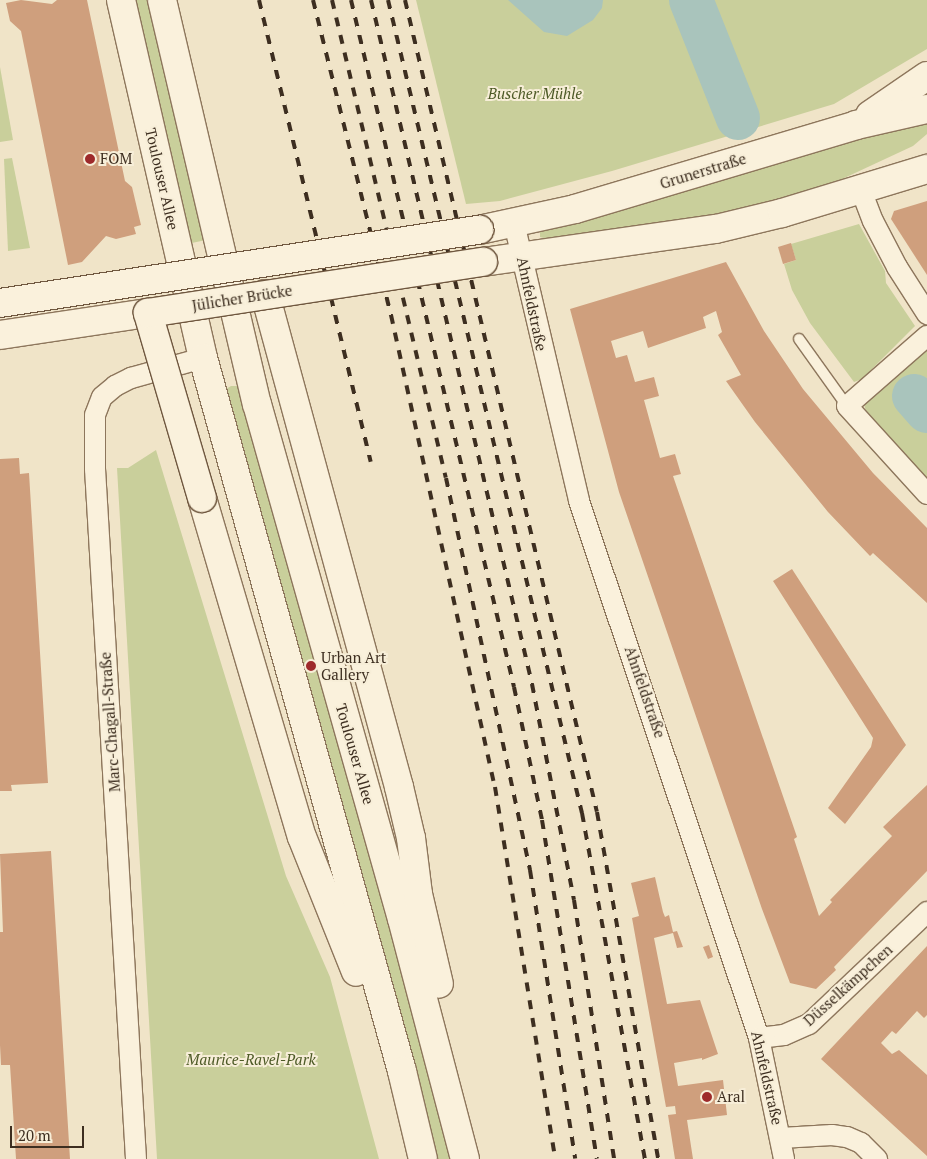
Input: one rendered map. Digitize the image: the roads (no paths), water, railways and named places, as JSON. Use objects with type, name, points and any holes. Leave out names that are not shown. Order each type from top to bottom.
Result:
[{"type":"main road","name":"Toulouser Allee","points":[[121,0],[204,358],[402,1071],[422,1159]]},
{"type":"main road","name":"Toulouser Allee","points":[[162,0],[236,320],[285,509],[436,1047],[465,1159]]},
{"type":"main road","points":[[856,124],[927,76]]},
{"type":"main road","name":"Grunerstraße","points":[[0,303],[479,230],[514,223],[575,210],[856,124],[927,109]]},
{"type":"main road","points":[[896,179],[927,148]]},
{"type":"main road","points":[[522,258],[716,229],[861,190],[927,169]]},
{"type":"main road","name":"Jülicher Brücke","points":[[0,335],[265,294],[522,258]]},
{"type":"main road","points":[[265,294],[411,838],[418,894],[441,992],[436,1047]]},
{"type":"main road","points":[[148,313],[302,837],[346,941],[372,1023],[402,1071]]},
{"type":"main road","name":"Toulouser Allee","points":[[204,358],[229,345],[236,320]]},
{"type":"street","points":[[861,190],[889,252],[927,314]]},
{"type":"street","name":"Ahnfeldstraße","points":[[514,223],[579,501],[759,1038],[784,1159]]},
{"type":"street","points":[[927,336],[847,406],[927,494]]},
{"type":"street","name":"Marc-Chagall-Straße","points":[[136,1159],[94,469],[95,415],[102,397],[115,386],[131,378],[204,358]]},
{"type":"street","name":"Düsselkämpchen","points":[[759,1038],[784,1035],[809,1024],[927,912]]},
{"type":"street","points":[[781,1138],[832,1135],[848,1137],[861,1143],[877,1159]]},
{"type":"lane","points":[[798,339],[847,406]]},
{"type":"water","points":[[508,0],[603,0],[602,8],[593,20],[567,36],[544,32]]},
{"type":"waterway","points":[[691,0],[738,118]]},
{"type":"waterway","points":[[914,396],[927,411]]},
{"type":"railway","points":[[259,0],[371,462]]},
{"type":"railway","points":[[313,0],[391,315],[495,787],[555,1159]]},
{"type":"railway","points":[[332,0],[446,478],[530,870],[575,1159]]},
{"type":"railway","points":[[351,0],[514,687],[542,820],[597,1159]]},
{"type":"railway","points":[[371,0],[532,684],[574,900],[614,1159]]},
{"type":"railway","points":[[388,0],[582,813],[645,1159]]},
{"type":"railway","points":[[405,0],[597,812],[658,1159]]},
{"type":"place","name":"FOM","points":[[90,159]]},
{"type":"place","name":"Urban Art Gallery","points":[[311,666]]},
{"type":"place","name":"Aral","points":[[707,1097]]},
{"type":"park label","name":"Buscher Mühle","points":[[535,94]]},
{"type":"park label","name":"Maurice-Ravel-Park","points":[[251,1060]]}]
